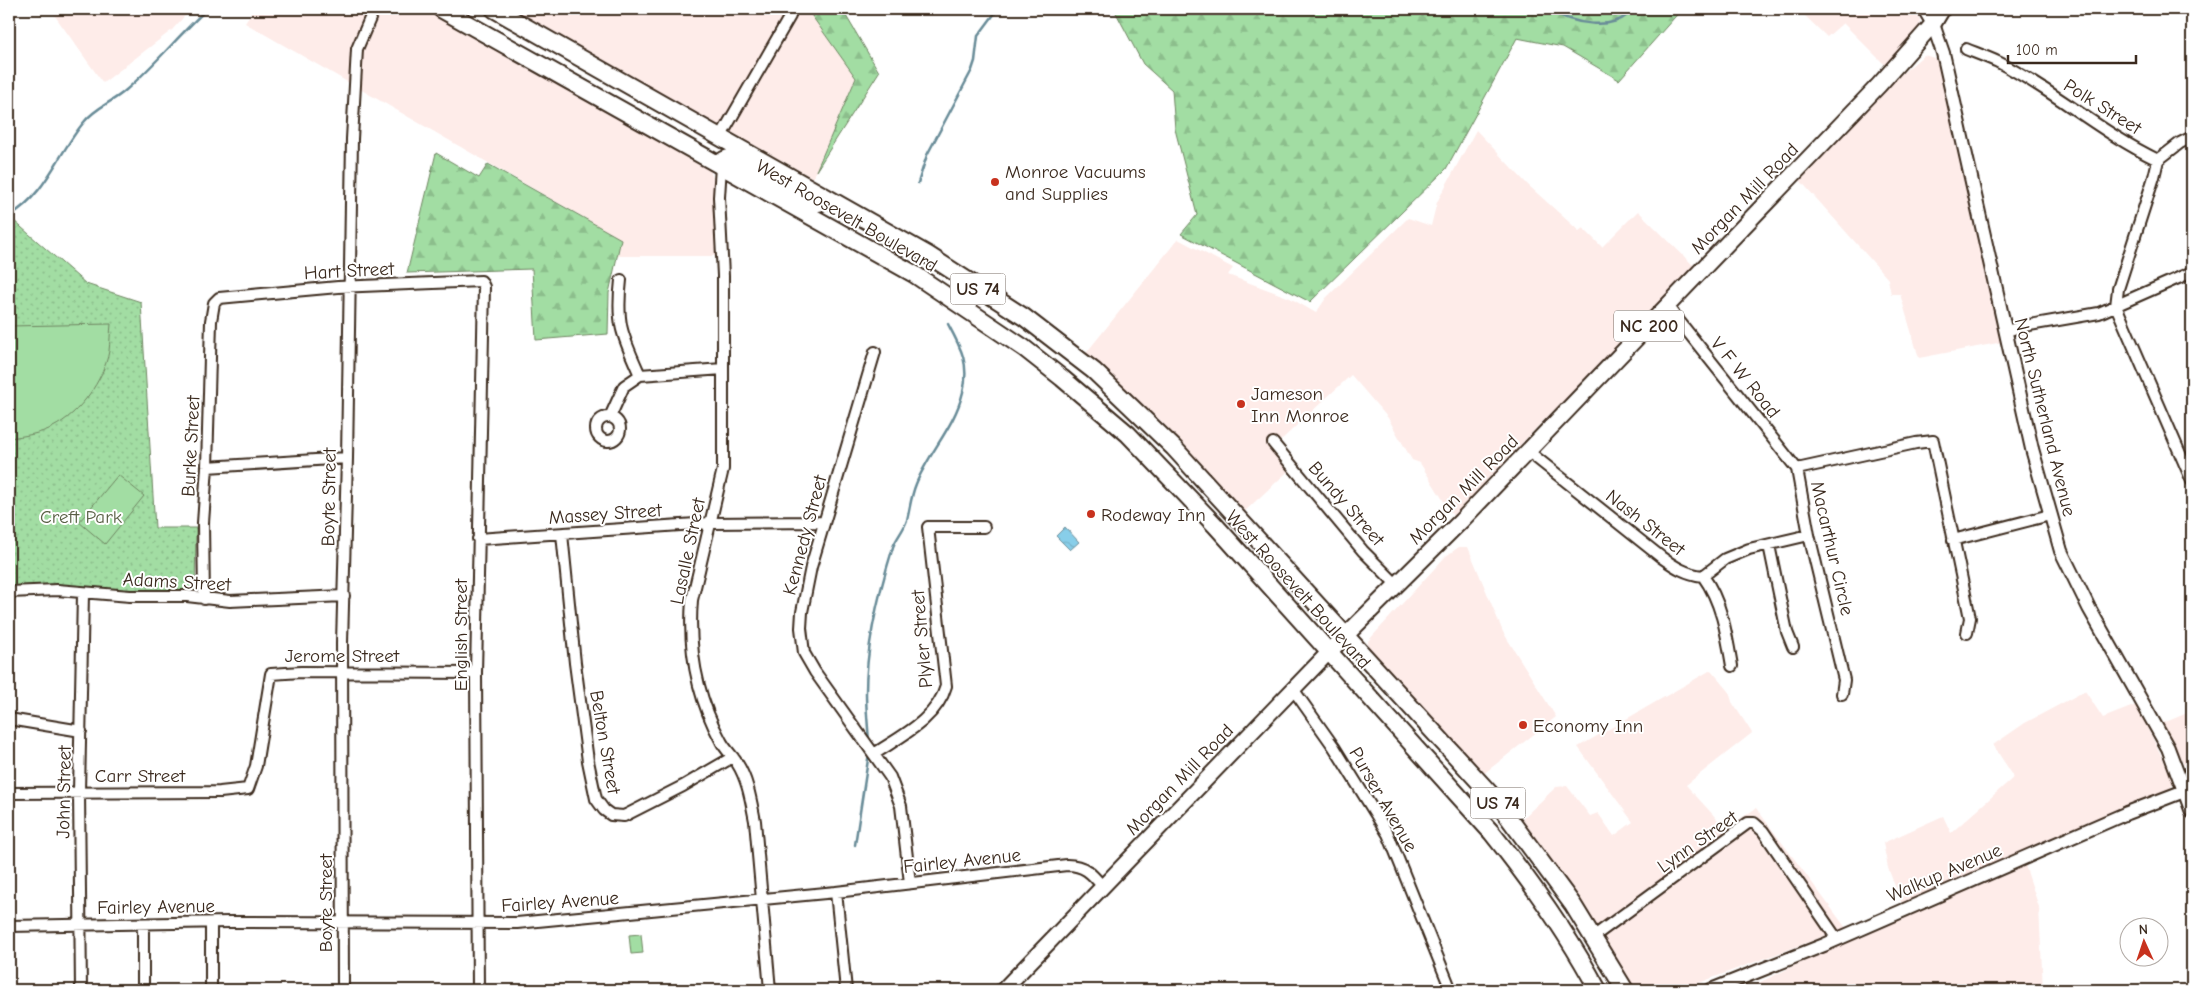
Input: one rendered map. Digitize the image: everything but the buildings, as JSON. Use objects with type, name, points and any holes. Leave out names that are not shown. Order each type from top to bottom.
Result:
[{"type":"highway","name":"West Roosevelt Boulevard","points":[[441,9],[914,274],[1024,348],[1062,378],[1128,434],[1230,541],[1501,844],[1528,878],[1559,923],[1598,990]]},
{"type":"highway","name":"West Roosevelt Boulevard","points":[[494,9],[721,136],[942,264],[1024,318],[1094,371],[1174,448],[1494,798],[1574,904],[1625,990]]},
{"type":"highway","points":[[721,166],[724,160],[729,158],[806,198],[843,214],[878,226]]},
{"type":"highway","points":[[784,202],[804,206],[839,221],[926,269],[932,269],[942,264]]},
{"type":"main road","name":"Morgan Mill Road","points":[[1003,990],[1346,634],[1462,522],[1595,380],[1668,307],[1879,85],[1934,24],[1942,9]]},
{"type":"street","name":"Boyte Street","points":[[343,990],[342,672],[355,63],[360,37],[374,9]]},
{"type":"street","name":"North Sutherland Avenue","points":[[1924,9],[1934,24],[1943,53],[2032,449],[2061,551],[2070,571],[2164,741],[2188,790],[2192,812]]},
{"type":"street","points":[[721,136],[790,16]]},
{"type":"street","name":"Polk Street","points":[[1966,49],[1998,62],[2028,79],[2117,137],[2158,160]]},
{"type":"street","points":[[2192,137],[2158,160],[2118,289],[2116,306],[2192,481]]},
{"type":"street","name":"Lasalle Street","points":[[721,166],[719,196],[723,276],[723,469],[692,600],[690,620],[692,654],[696,680],[702,698],[721,742],[745,777],[750,794],[770,990]]},
{"type":"street","points":[[2006,331],[2033,324],[2099,313],[2192,272]]},
{"type":"street","points":[[621,280],[618,306],[622,334],[640,375]]},
{"type":"street","name":"Hart Street","points":[[219,298],[350,287],[481,281]]},
{"type":"street","name":"English Street","points":[[478,990],[476,673],[484,288],[481,281]]},
{"type":"street","name":"Burke Street","points":[[204,599],[203,523],[207,467],[211,321],[214,303],[219,298]]},
{"type":"street","name":"V F W Road","points":[[1668,307],[1797,469]]},
{"type":"street","name":"Kennedy Street","points":[[876,352],[811,567],[802,612],[801,628],[804,653],[820,679],[890,777],[898,797],[910,883]]},
{"type":"street","points":[[610,417],[624,386],[640,375],[723,369]]},
{"type":"street","name":"Macarthur Circle","points":[[1842,694],[1844,680],[1809,535],[1797,469],[1933,441],[1970,618],[1967,634]]},
{"type":"street","name":"Bundy Street","points":[[1273,443],[1363,551],[1396,584]]},
{"type":"street","name":"Nash Street","points":[[1528,452],[1679,570],[1703,576]]},
{"type":"street","points":[[207,467],[347,458]]},
{"type":"street","points":[[1953,540],[2050,515]]},
{"type":"street","name":"Massey Street","points":[[478,539],[710,523],[824,522]]},
{"type":"street","name":"Plyler Street","points":[[874,754],[929,715],[943,698],[946,686],[928,527],[984,527]]},
{"type":"street","name":"Belton Street","points":[[562,534],[575,663],[588,761],[596,799],[604,810],[611,815],[624,816],[733,757]]},
{"type":"street","points":[[1732,666],[1725,628],[1710,586],[1703,576],[1725,559],[1749,549],[1809,535]]},
{"type":"street","points":[[1769,545],[1787,632],[1793,647]]},
{"type":"street","name":"Adams Street","points":[[9,592],[56,590],[83,594],[187,596],[204,599],[260,601],[344,596]]},
{"type":"street","name":"John Street","points":[[81,990],[79,792],[83,594]]},
{"type":"street","name":"Jerome Street","points":[[256,766],[271,674],[342,672],[476,673]]},
{"type":"street","name":"Purser Avenue","points":[[1293,689],[1334,747],[1388,834],[1451,990]]},
{"type":"street","points":[[9,719],[81,731]]},
{"type":"street","name":"Carr Street","points":[[9,792],[220,792],[248,789],[256,766]]},
{"type":"street","name":"Walkup Avenue","points":[[1711,990],[1837,939],[2127,813],[2188,790]]},
{"type":"street","name":"Lynn Street","points":[[1593,937],[1748,824],[1754,823],[1763,831],[1837,939]]},
{"type":"street","name":"Fairley Avenue","points":[[9,926],[342,922],[517,923],[836,892],[1077,865],[1091,873],[1103,887]]},
{"type":"street","points":[[836,892],[846,990]]},
{"type":"street","points":[[211,923],[211,990]]},
{"type":"street","points":[[143,924],[143,990]]},
{"type":"shaded area","points":[[50,9],[191,9],[172,30],[103,83]]},
{"type":"shaded area","points":[[254,9],[426,9],[710,171],[713,178],[716,256],[618,256],[621,239],[245,23]]},
{"type":"shaded area","points":[[510,9],[807,9],[856,78],[813,178]]},
{"type":"shaded area","points":[[1798,9],[1914,9],[1920,20],[1919,30],[1887,67],[1843,23],[1827,37]]},
{"type":"shaded area","points":[[1924,55],[1935,58],[1940,63],[2003,342],[1919,358],[1900,294],[1891,294],[1888,279],[1798,178],[1884,89]]},
{"type":"shaded area","points":[[1476,130],[1528,185],[1579,231],[1583,228],[1602,247],[1638,211],[1697,269],[1540,424],[1453,516],[1420,463],[1412,460],[1388,418],[1351,375],[1279,442],[1296,464],[1245,511],[1160,420],[1129,395],[1086,353],[1178,239],[1233,268],[1228,275],[1290,298],[1316,313],[1326,298],[1408,218],[1431,226],[1437,202]]},
{"type":"shaded area","points":[[1459,547],[1468,547],[1503,632],[1556,717],[1482,775],[1368,647],[1368,641],[1446,556]]},
{"type":"shaded area","points":[[1711,670],[1729,691],[1732,702],[1752,733],[1686,785],[1726,829],[1756,808],[1846,928],[1680,990],[1631,990],[1520,821],[1556,787],[1567,786],[1590,816],[1598,813],[1614,836],[1633,822],[1578,747]]},
{"type":"shaded area","points":[[2085,691],[2103,718],[2136,705],[2174,781],[2170,789],[2163,797],[1941,890],[1902,904],[1888,868],[1883,843],[1943,816],[1951,833],[2014,777],[1993,745],[2025,723]]},
{"type":"shaded area","points":[[2192,711],[2192,776],[2161,724]]},
{"type":"shaded area","points":[[2025,865],[2039,907],[2043,990],[1757,990],[1754,985],[1821,953]]},
{"type":"green space","points":[[807,9],[842,9],[879,72],[816,171],[856,78]]},
{"type":"green space","points":[[1114,9],[1682,9],[1619,80],[1563,47],[1517,38],[1446,169],[1310,302],[1181,234],[1197,215],[1175,129],[1172,90],[1143,64]]},
{"type":"green space","points":[[436,153],[479,178],[488,164],[621,239],[609,293],[608,334],[536,340],[532,269],[407,273]]},
{"type":"green space","name":"Creft Park","points":[[13,220],[86,284],[141,302],[155,528],[196,528],[195,591],[9,587],[9,223]]},
{"type":"green space","points":[[111,324],[109,351],[102,373],[81,405],[63,421],[48,429],[9,438],[9,326]]},
{"type":"green space","points":[[118,475],[144,496],[105,544],[79,522]]},
{"type":"green space","points":[[641,934],[643,953],[631,954],[629,935]]},
{"type":"water","points":[[1065,527],[1079,542],[1070,550],[1056,536]]},
{"type":"waterway","points":[[9,216],[33,197],[84,122],[99,108],[121,94],[137,80],[207,9]]},
{"type":"waterway","points":[[918,183],[927,155],[972,70],[978,36],[998,9]]},
{"type":"waterway","points":[[1550,9],[1568,19],[1593,24],[1605,24],[1616,21],[1625,17],[1632,9]]},
{"type":"waterway","points":[[869,742],[866,699],[868,656],[883,582],[893,547],[907,520],[916,484],[954,416],[965,382],[963,356],[948,324]]},
{"type":"waterway","points":[[855,845],[869,753]]},
{"type":"place","name":"Monroe Vacuums and Supplies","points":[[995,182]]},
{"type":"place","name":"Jameson Inn Monroe","points":[[1241,404]]},
{"type":"place","name":"Rodeway Inn","points":[[1091,514]]},
{"type":"place","name":"Economy Inn","points":[[1523,725]]}]
